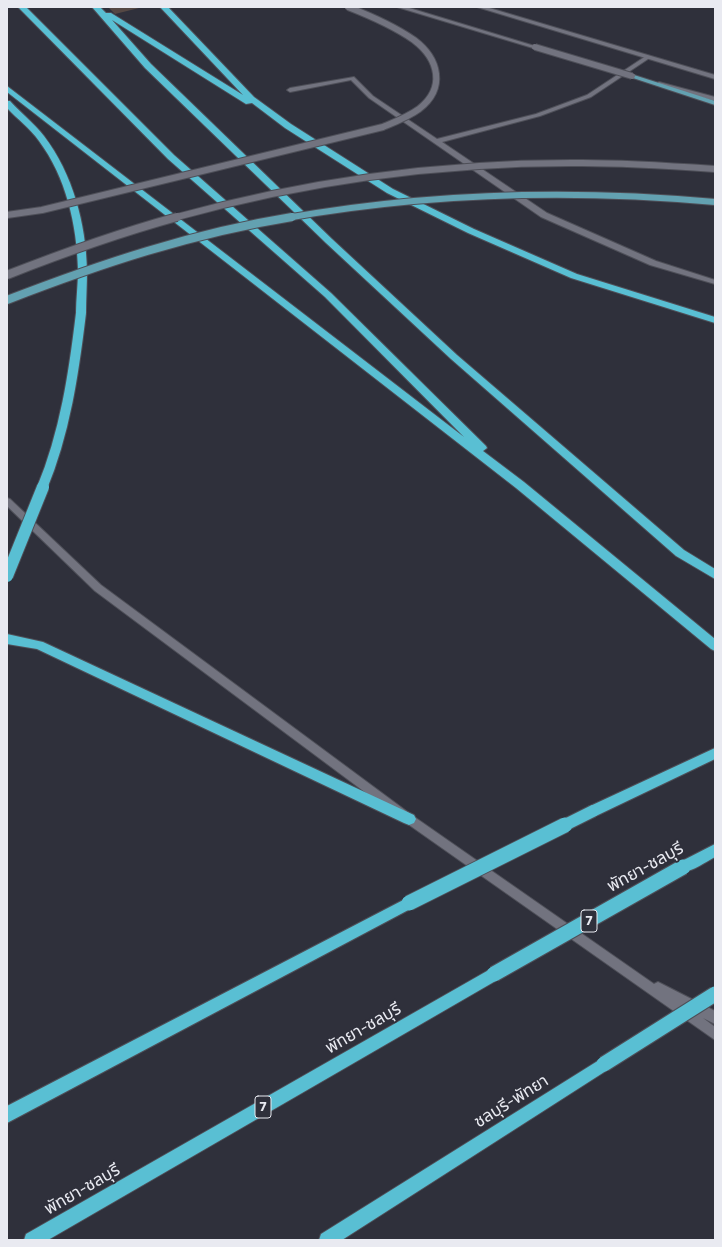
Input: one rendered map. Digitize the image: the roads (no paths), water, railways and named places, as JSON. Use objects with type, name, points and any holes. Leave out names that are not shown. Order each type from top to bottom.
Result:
[{"type":"highway","points":[[22,7],[171,157],[328,295],[520,485]]},
{"type":"highway","points":[[164,7],[251,99],[288,126]]},
{"type":"highway","points":[[97,8],[390,191],[471,231],[574,276],[715,320]]},
{"type":"highway","points":[[97,8],[148,66],[290,204],[454,357],[680,553],[715,575]]},
{"type":"highway","points":[[7,88],[520,485],[715,646]]},
{"type":"highway","points":[[7,103],[40,138],[52,155],[68,193],[75,216],[82,264],[81,313],[74,372],[51,467],[7,576]]},
{"type":"highway","points":[[7,639],[39,645],[409,819]]},
{"type":"highway","points":[[7,1115],[409,903],[593,811],[715,753]]},
{"type":"highway","name":"พัทยา-ชลบุรี","points":[[32,1240],[494,974],[715,850]]},
{"type":"highway","name":"ชลบุรี-พัทยา","points":[[327,1240],[715,994]]},
{"type":"main road","points":[[7,215],[42,210],[383,127],[409,115],[427,102],[436,85],[436,66],[424,48],[407,35],[384,22],[348,7]]},
{"type":"main road","points":[[400,7],[715,102]]},
{"type":"main road","points":[[480,7],[715,77]]},
{"type":"main road","points":[[435,142],[538,115],[589,96],[648,57]]},
{"type":"main road","points":[[632,76],[715,99]]},
{"type":"main road","points":[[290,90],[352,78],[372,97],[435,142],[544,215],[653,263],[715,282]]},
{"type":"main road","points":[[7,275],[36,263],[114,236],[198,210],[263,194],[336,181],[424,170],[540,164],[653,165],[715,169]]},
{"type":"main road","points":[[7,300],[54,282],[146,251],[223,230],[364,206],[467,197],[609,196],[715,202]]},
{"type":"main road","points":[[7,501],[98,588],[409,819],[715,1034]]},
{"type":"main road","points":[[625,970],[715,1018]]}]
